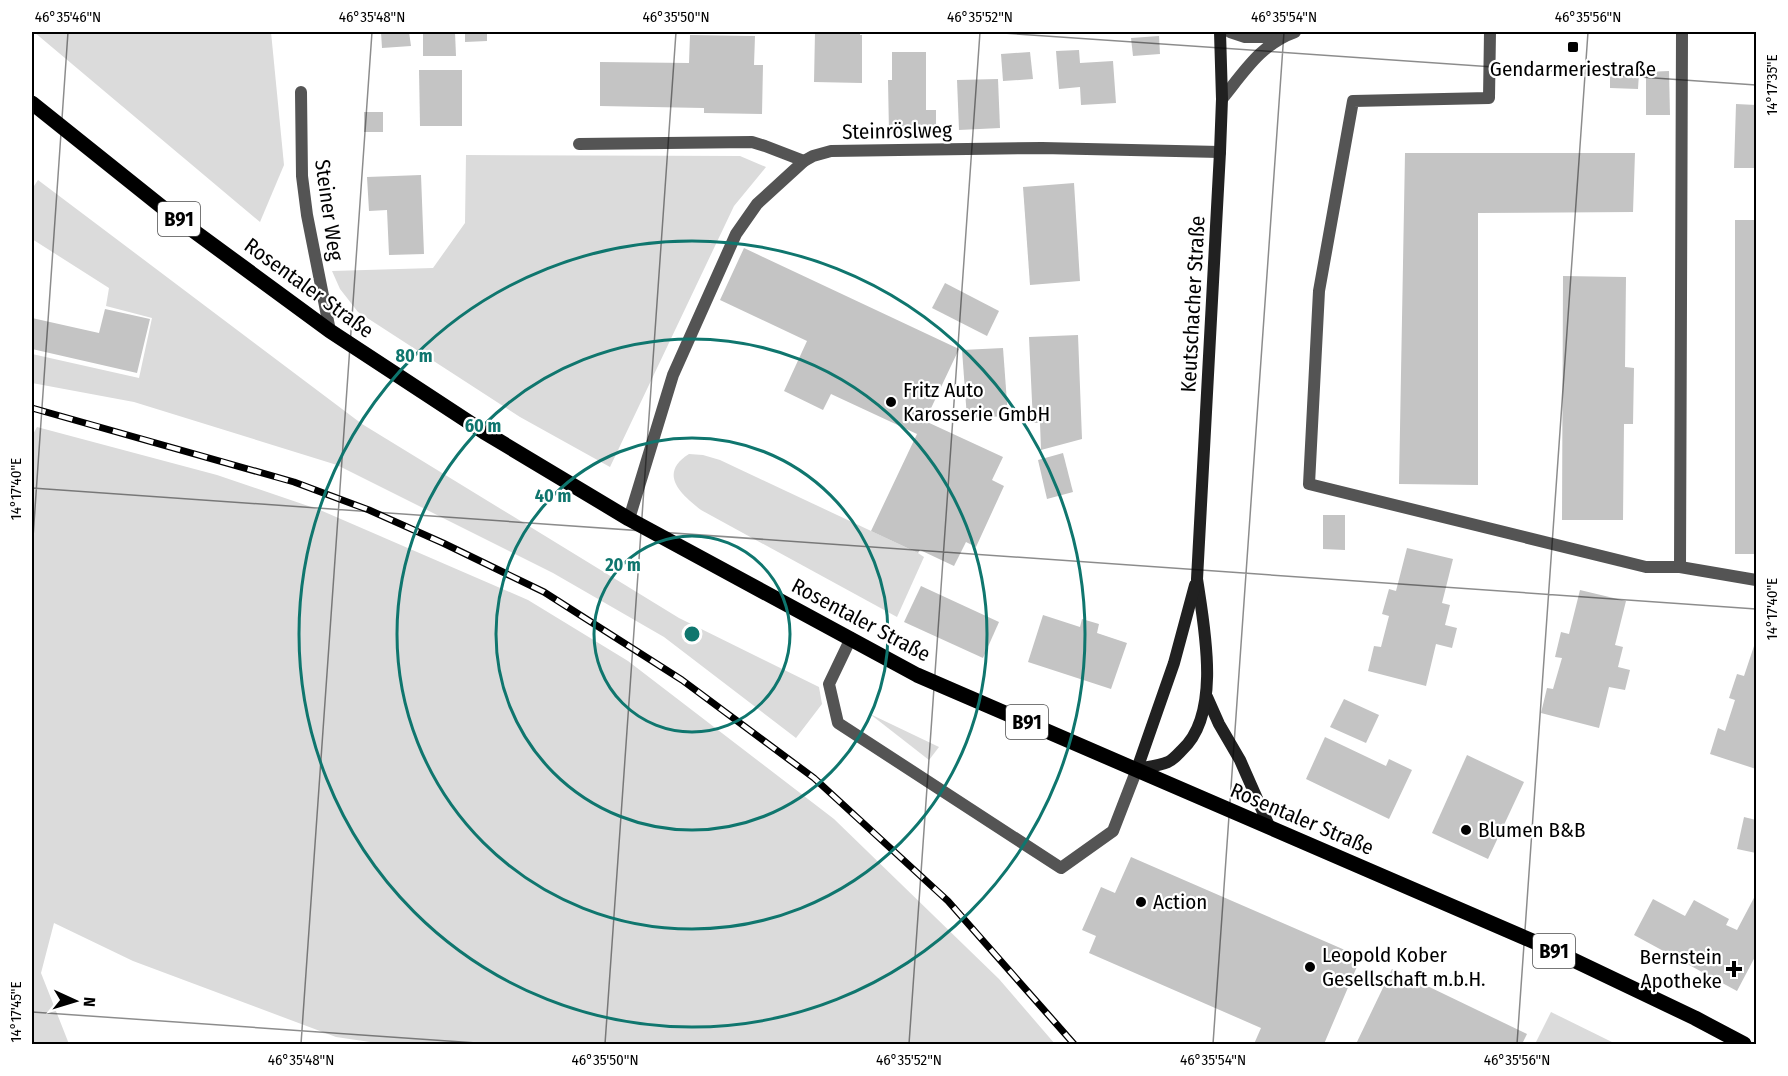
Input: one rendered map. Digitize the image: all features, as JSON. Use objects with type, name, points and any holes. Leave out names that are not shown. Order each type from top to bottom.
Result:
[{"type":"main road","name":"Keutschacher Straße","points":[[1197,579],[1220,152],[1222,99],[1220,32]]},
{"type":"main road","name":"Rosentaler Straße","points":[[32,103],[172,214],[330,331],[484,432],[629,519],[917,675],[1544,946],[1744,1044]]},
{"type":"main road","points":[[1137,769],[1170,761],[1191,742],[1199,726],[1207,696],[1204,633],[1197,579]]},
{"type":"main road","points":[[1137,769],[1174,663],[1197,579]]},
{"type":"main road","points":[[1207,696],[1219,724],[1240,760],[1270,828]]},
{"type":"street","points":[[1230,32],[1245,37],[1279,37],[1295,32]]},
{"type":"street","points":[[1490,32],[1489,98],[1353,100],[1319,291],[1309,484],[1646,567],[1680,567],[1756,580]]},
{"type":"street","points":[[1680,567],[1682,32]]},
{"type":"street","points":[[1222,99],[1262,50],[1279,37]]},
{"type":"street","name":"Steiner Weg","points":[[301,92],[302,176],[307,215],[330,331]]},
{"type":"street","points":[[579,144],[752,142],[804,161],[757,204],[736,234],[673,375],[629,519]]},
{"type":"street","name":"Steinröslweg","points":[[804,161],[831,151],[1042,148],[1220,152]]},
{"type":"street","points":[[851,638],[829,684],[838,723],[1061,868],[1113,831],[1137,769]]},
{"type":"shaded area","points":[[34,32],[271,32],[284,165],[260,222]]},
{"type":"shaded area","points":[[466,155],[740,156],[766,167],[734,206],[610,467],[520,417],[358,312],[340,289],[332,271],[433,268],[465,223]]},
{"type":"shaded area","points":[[38,180],[362,424],[679,618],[819,687],[822,704],[796,738],[664,637],[553,573],[337,465],[134,402],[32,383],[32,354],[139,378],[152,318],[106,306],[109,288],[32,239],[32,189]]},
{"type":"shaded area","points":[[37,427],[217,475],[320,510],[528,600],[628,661],[834,819],[999,979],[1055,1044],[384,1044],[336,1037],[133,961],[54,923],[41,973],[69,1044],[32,1044],[32,436]]},
{"type":"shaded area","points":[[689,454],[720,460],[924,557],[897,617],[701,510],[680,491],[674,477],[675,469]]},
{"type":"shaded area","points":[[870,714],[939,747],[929,760]]},
{"type":"shaded area","points":[[1551,1012],[1616,1044],[1535,1044]]},
{"type":"building","points":[[381,32],[409,32],[411,46],[382,48]]},
{"type":"building","points":[[423,32],[455,32],[456,56],[423,56]]},
{"type":"building","points":[[465,32],[487,32],[487,41],[465,42]]},
{"type":"building","points":[[815,32],[860,32],[862,35],[862,83],[814,82]]},
{"type":"building","points":[[690,35],[755,36],[754,65],[763,65],[762,114],[704,113],[704,108],[600,106],[600,62],[689,63]]},
{"type":"building","points":[[1159,36],[1160,54],[1133,56],[1131,38]]},
{"type":"building","points":[[1079,50],[1080,63],[1113,61],[1116,103],[1081,105],[1080,87],[1059,89],[1056,51]]},
{"type":"building","points":[[892,52],[926,52],[926,110],[936,110],[936,132],[889,133],[888,80],[892,80]]},
{"type":"building","points":[[1030,52],[1033,79],[1003,81],[1001,54]]},
{"type":"building","points":[[419,70],[462,70],[462,126],[420,126]]},
{"type":"building","points":[[1610,71],[1639,73],[1638,89],[1610,88]]},
{"type":"building","points":[[1669,71],[1670,115],[1646,115],[1646,72]]},
{"type":"building","points":[[998,79],[1000,128],[959,130],[957,80]]},
{"type":"building","points":[[1736,104],[1756,105],[1756,168],[1734,168]]},
{"type":"building","points":[[364,112],[383,112],[383,132],[364,132]]},
{"type":"building","points":[[1405,153],[1635,153],[1633,212],[1478,213],[1478,485],[1399,484]]},
{"type":"building","points":[[421,175],[424,254],[389,255],[387,210],[369,211],[367,177]]},
{"type":"building","points":[[1074,183],[1080,281],[1030,285],[1023,187]]},
{"type":"building","points":[[1735,220],[1756,220],[1756,554],[1735,554]]},
{"type":"building","name":"Fritz Auto Karosserie GmbH","points":[[744,248],[959,349],[925,421],[1003,457],[992,480],[1004,486],[976,547],[966,542],[954,566],[920,550],[918,553],[871,531],[917,434],[831,394],[823,410],[784,391],[807,341],[720,300]]},
{"type":"building","points":[[1563,276],[1626,277],[1625,367],[1634,368],[1633,424],[1624,424],[1623,520],[1562,520]]},
{"type":"building","points":[[945,283],[999,311],[987,336],[932,308]]},
{"type":"building","points":[[105,309],[150,319],[137,373],[32,349],[32,318],[99,333]]},
{"type":"building","points":[[1078,335],[1082,439],[1041,450],[1040,423],[1033,423],[1029,337]]},
{"type":"building","points":[[1003,348],[1008,416],[967,418],[962,350]]},
{"type":"building","points":[[1063,453],[1073,492],[1047,499],[1038,460]]},
{"type":"building","points":[[1323,515],[1345,515],[1345,550],[1323,549]]},
{"type":"building","points":[[1407,548],[1453,559],[1442,603],[1450,605],[1445,625],[1457,628],[1452,648],[1436,644],[1426,686],[1368,671],[1374,646],[1381,647],[1389,616],[1382,614],[1389,589],[1396,591]]},
{"type":"building","points":[[921,586],[999,622],[983,658],[904,622]]},
{"type":"building","points":[[1580,590],[1626,601],[1615,645],[1623,647],[1618,667],[1630,670],[1625,690],[1609,687],[1599,728],[1541,713],[1547,688],[1553,689],[1562,658],[1555,657],[1561,632],[1569,634]]},
{"type":"building","points":[[1043,615],[1080,627],[1082,619],[1099,624],[1097,633],[1127,643],[1111,689],[1028,662]]},
{"type":"building","points":[[1756,640],[1756,769],[1710,754],[1718,728],[1725,731],[1735,700],[1729,698],[1737,674],[1744,676]]},
{"type":"building","points":[[1344,699],[1379,715],[1366,743],[1330,727]]},
{"type":"building","points":[[1325,737],[1386,766],[1389,759],[1412,770],[1389,819],[1306,779]]},
{"type":"building","points":[[1467,755],[1524,782],[1488,859],[1432,833]]},
{"type":"building","points":[[1744,817],[1756,820],[1756,853],[1737,849]]},
{"type":"building","points":[[1131,857],[1361,957],[1324,1044],[1254,1044],[1261,1028],[1089,953],[1096,936],[1082,930],[1101,887],[1115,893]]},
{"type":"building","points":[[1756,894],[1756,955],[1737,991],[1634,935],[1653,899],[1685,916],[1694,900],[1729,919],[1726,925],[1737,930]]},
{"type":"building","points":[[1392,969],[1527,1034],[1522,1044],[1356,1044]]},
{"type":"railway","points":[[32,408],[294,482],[369,510],[544,592],[682,680],[814,778],[948,901],[1074,1044]]},
{"type":"place","name":"Gendarmeriestraße","points":[[1573,47]]},
{"type":"place","name":"Fritz Auto Karosserie GmbH","points":[[891,402]]},
{"type":"place","name":"Blumen B&B","points":[[1466,830]]},
{"type":"place","name":"Action","points":[[1141,902]]},
{"type":"place","name":"Leopold Kober Gesellschaft m.b.H.","points":[[1310,967]]},
{"type":"place","name":"Bernstein Apotheke","points":[[1734,969]]}]
